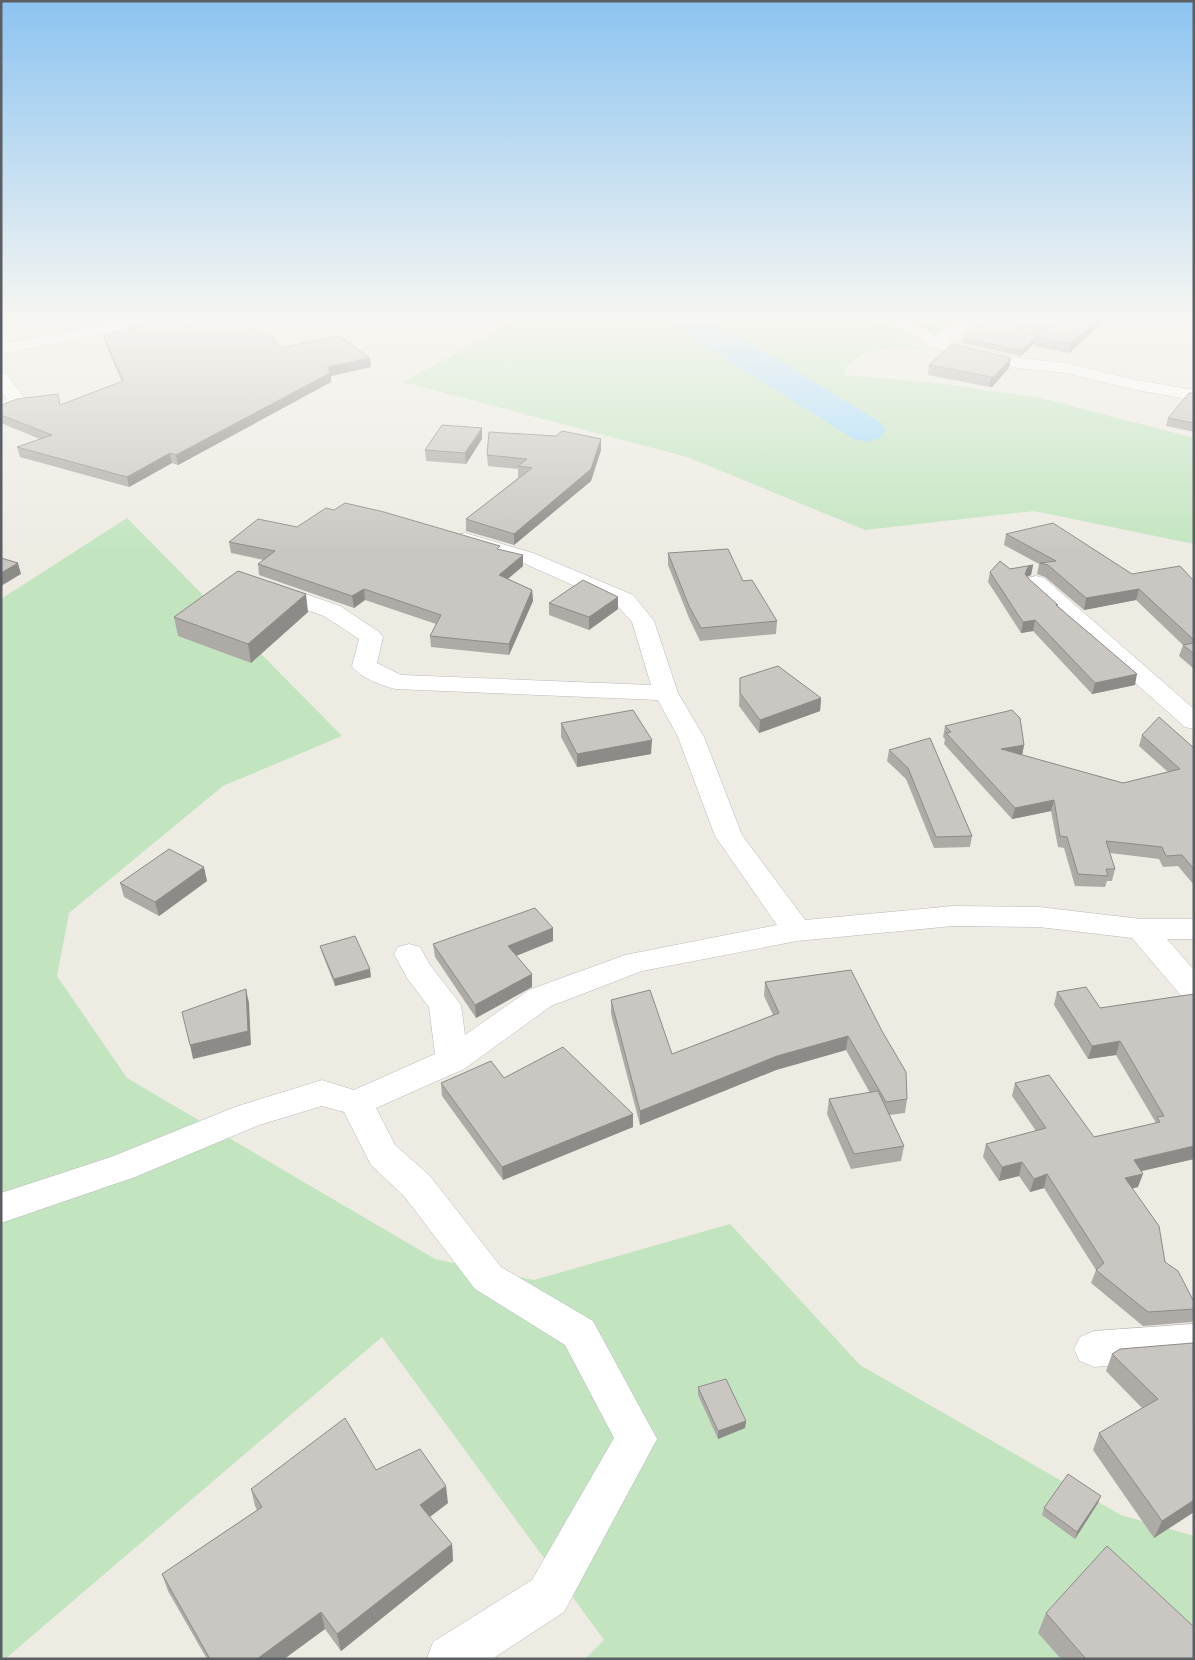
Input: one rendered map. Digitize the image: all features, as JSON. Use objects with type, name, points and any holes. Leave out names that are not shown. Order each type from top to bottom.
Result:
[{"type":"street","points":[[1,409],[12,404],[16,399],[14,396]]},
{"type":"street","points":[[450,534],[526,557],[625,600],[643,621],[666,693],[691,737],[729,836],[797,931]]},
{"type":"street","points":[[251,582],[332,611],[371,637],[364,666],[396,682],[666,693]]},
{"type":"street","points":[[1036,583],[1194,722]]},
{"type":"street","points":[[1,1208],[123,1167],[247,1116],[322,1093],[356,1103],[452,1060],[540,998],[636,962],[797,931],[953,916],[1039,917],[1141,929],[1194,929]]},
{"type":"street","points":[[1141,929],[1194,990]]},
{"type":"street","points":[[409,954],[418,971],[445,1005],[452,1060]]},
{"type":"street","points":[[356,1103],[383,1155],[417,1186],[488,1278],[579,1333],[636,1439],[548,1596],[450,1659]]},
{"type":"street","points":[[1094,1349],[1194,1341]]},
{"type":"green space","points":[[458,396],[1028,396],[1045,399],[1194,438],[1194,544],[1034,511],[865,530],[687,457]]},
{"type":"green space","points":[[127,518],[342,736],[223,786],[69,913],[57,976],[127,1078],[435,1259],[534,1280],[730,1224],[860,1365],[1121,1515],[1194,1536],[1194,1659],[585,1659],[604,1640],[382,1337],[5,1659],[1,1659],[1,599]]},
{"type":"building","points":[[58,396],[60,405],[82,396],[286,396],[176,455],[170,453],[127,477],[17,447],[52,435],[1,415],[1,405],[17,399]]},
{"type":"building","points":[[1186,396],[1194,396],[1194,423],[1168,418]]},
{"type":"building","points":[[442,425],[482,428],[465,453],[425,450]]},
{"type":"building","points":[[562,431],[601,439],[591,469],[514,534],[466,519],[532,468],[518,466],[527,459],[487,455],[489,432],[556,436]]},
{"type":"building","points":[[345,503],[384,512],[500,546],[497,549],[523,555],[499,575],[532,590],[509,644],[430,636],[441,615],[364,589],[352,596],[258,564],[275,551],[229,542],[258,519],[297,527],[326,508],[334,510]]},
{"type":"building","points":[[1053,523],[1132,574],[1180,566],[1194,581],[1194,640],[1139,589],[1086,598],[1048,565],[1040,563],[1056,561],[1006,534]]},
{"type":"building","points":[[728,549],[743,581],[752,580],[777,621],[701,628],[689,606],[668,553]]},
{"type":"building","points":[[1,558],[18,563],[1,573]]},
{"type":"building","points":[[1000,561],[1010,569],[1033,565],[1028,567],[1025,574],[1029,579],[1058,605],[1056,605],[1137,674],[1095,683],[1035,620],[1023,622],[990,572]]},
{"type":"building","points":[[238,571],[306,594],[248,644],[174,617]]},
{"type":"building","points":[[583,580],[618,597],[589,617],[549,603]]},
{"type":"building","points":[[1194,643],[1194,654],[1183,645]]},
{"type":"building","points":[[778,666],[821,698],[760,720],[740,693],[740,678]]},
{"type":"building","points":[[633,710],[652,740],[577,754],[561,723]]},
{"type":"building","points":[[1012,710],[1020,718],[1024,745],[1001,749],[1123,783],[1180,769],[1142,735],[1159,717],[1194,748],[1194,869],[1182,855],[1166,856],[1162,847],[1106,841],[1115,869],[1106,869],[1108,876],[1078,874],[1067,837],[1060,836],[1054,800],[1015,808],[946,733],[951,732],[945,726]]},
{"type":"building","points":[[930,738],[972,836],[936,837],[908,768],[889,750]]},
{"type":"building","points":[[169,849],[204,867],[155,902],[120,883]]},
{"type":"building","points":[[535,908],[553,928],[508,946],[532,974],[475,1005],[433,944]]},
{"type":"building","points":[[355,936],[370,969],[334,979],[320,946]]},
{"type":"building","points":[[851,970],[882,1031],[906,1072],[907,1099],[886,1102],[848,1036],[777,1056],[640,1111],[611,1000],[650,990],[672,1054],[779,1013],[765,982]]},
{"type":"building","points":[[1086,987],[1100,1008],[1194,994],[1194,1146],[1134,1160],[1143,1174],[1125,1178],[1159,1226],[1165,1262],[1178,1271],[1194,1302],[1194,1309],[1148,1312],[1096,1270],[1104,1263],[1047,1174],[1034,1179],[1022,1162],[1002,1167],[986,1144],[1046,1128],[1015,1083],[1049,1075],[1094,1137],[1160,1122],[1157,1117],[1164,1116],[1120,1041],[1092,1046],[1057,992]]},
{"type":"building","points":[[246,989],[248,1031],[190,1045],[182,1012]]},
{"type":"building","points":[[563,1047],[633,1114],[502,1167],[441,1083],[491,1061],[504,1078]]},
{"type":"building","points":[[878,1091],[904,1146],[854,1154],[829,1099]]},
{"type":"building","points":[[1193,1343],[1194,1500],[1162,1521],[1099,1433],[1158,1399],[1112,1354],[1120,1349]]},
{"type":"building","points":[[726,1379],[746,1421],[718,1431],[698,1387]]},
{"type":"building","points":[[345,1418],[376,1470],[420,1449],[446,1486],[420,1505],[452,1544],[337,1634],[321,1612],[257,1659],[210,1659],[162,1574],[262,1507],[251,1489]]},
{"type":"building","points":[[1068,1474],[1101,1496],[1077,1532],[1044,1508]]},
{"type":"building","points":[[1107,1546],[1194,1627],[1194,1659],[1086,1659],[1046,1613]]},
{"type":"waterway","points":[[812,396],[866,430]]}]
